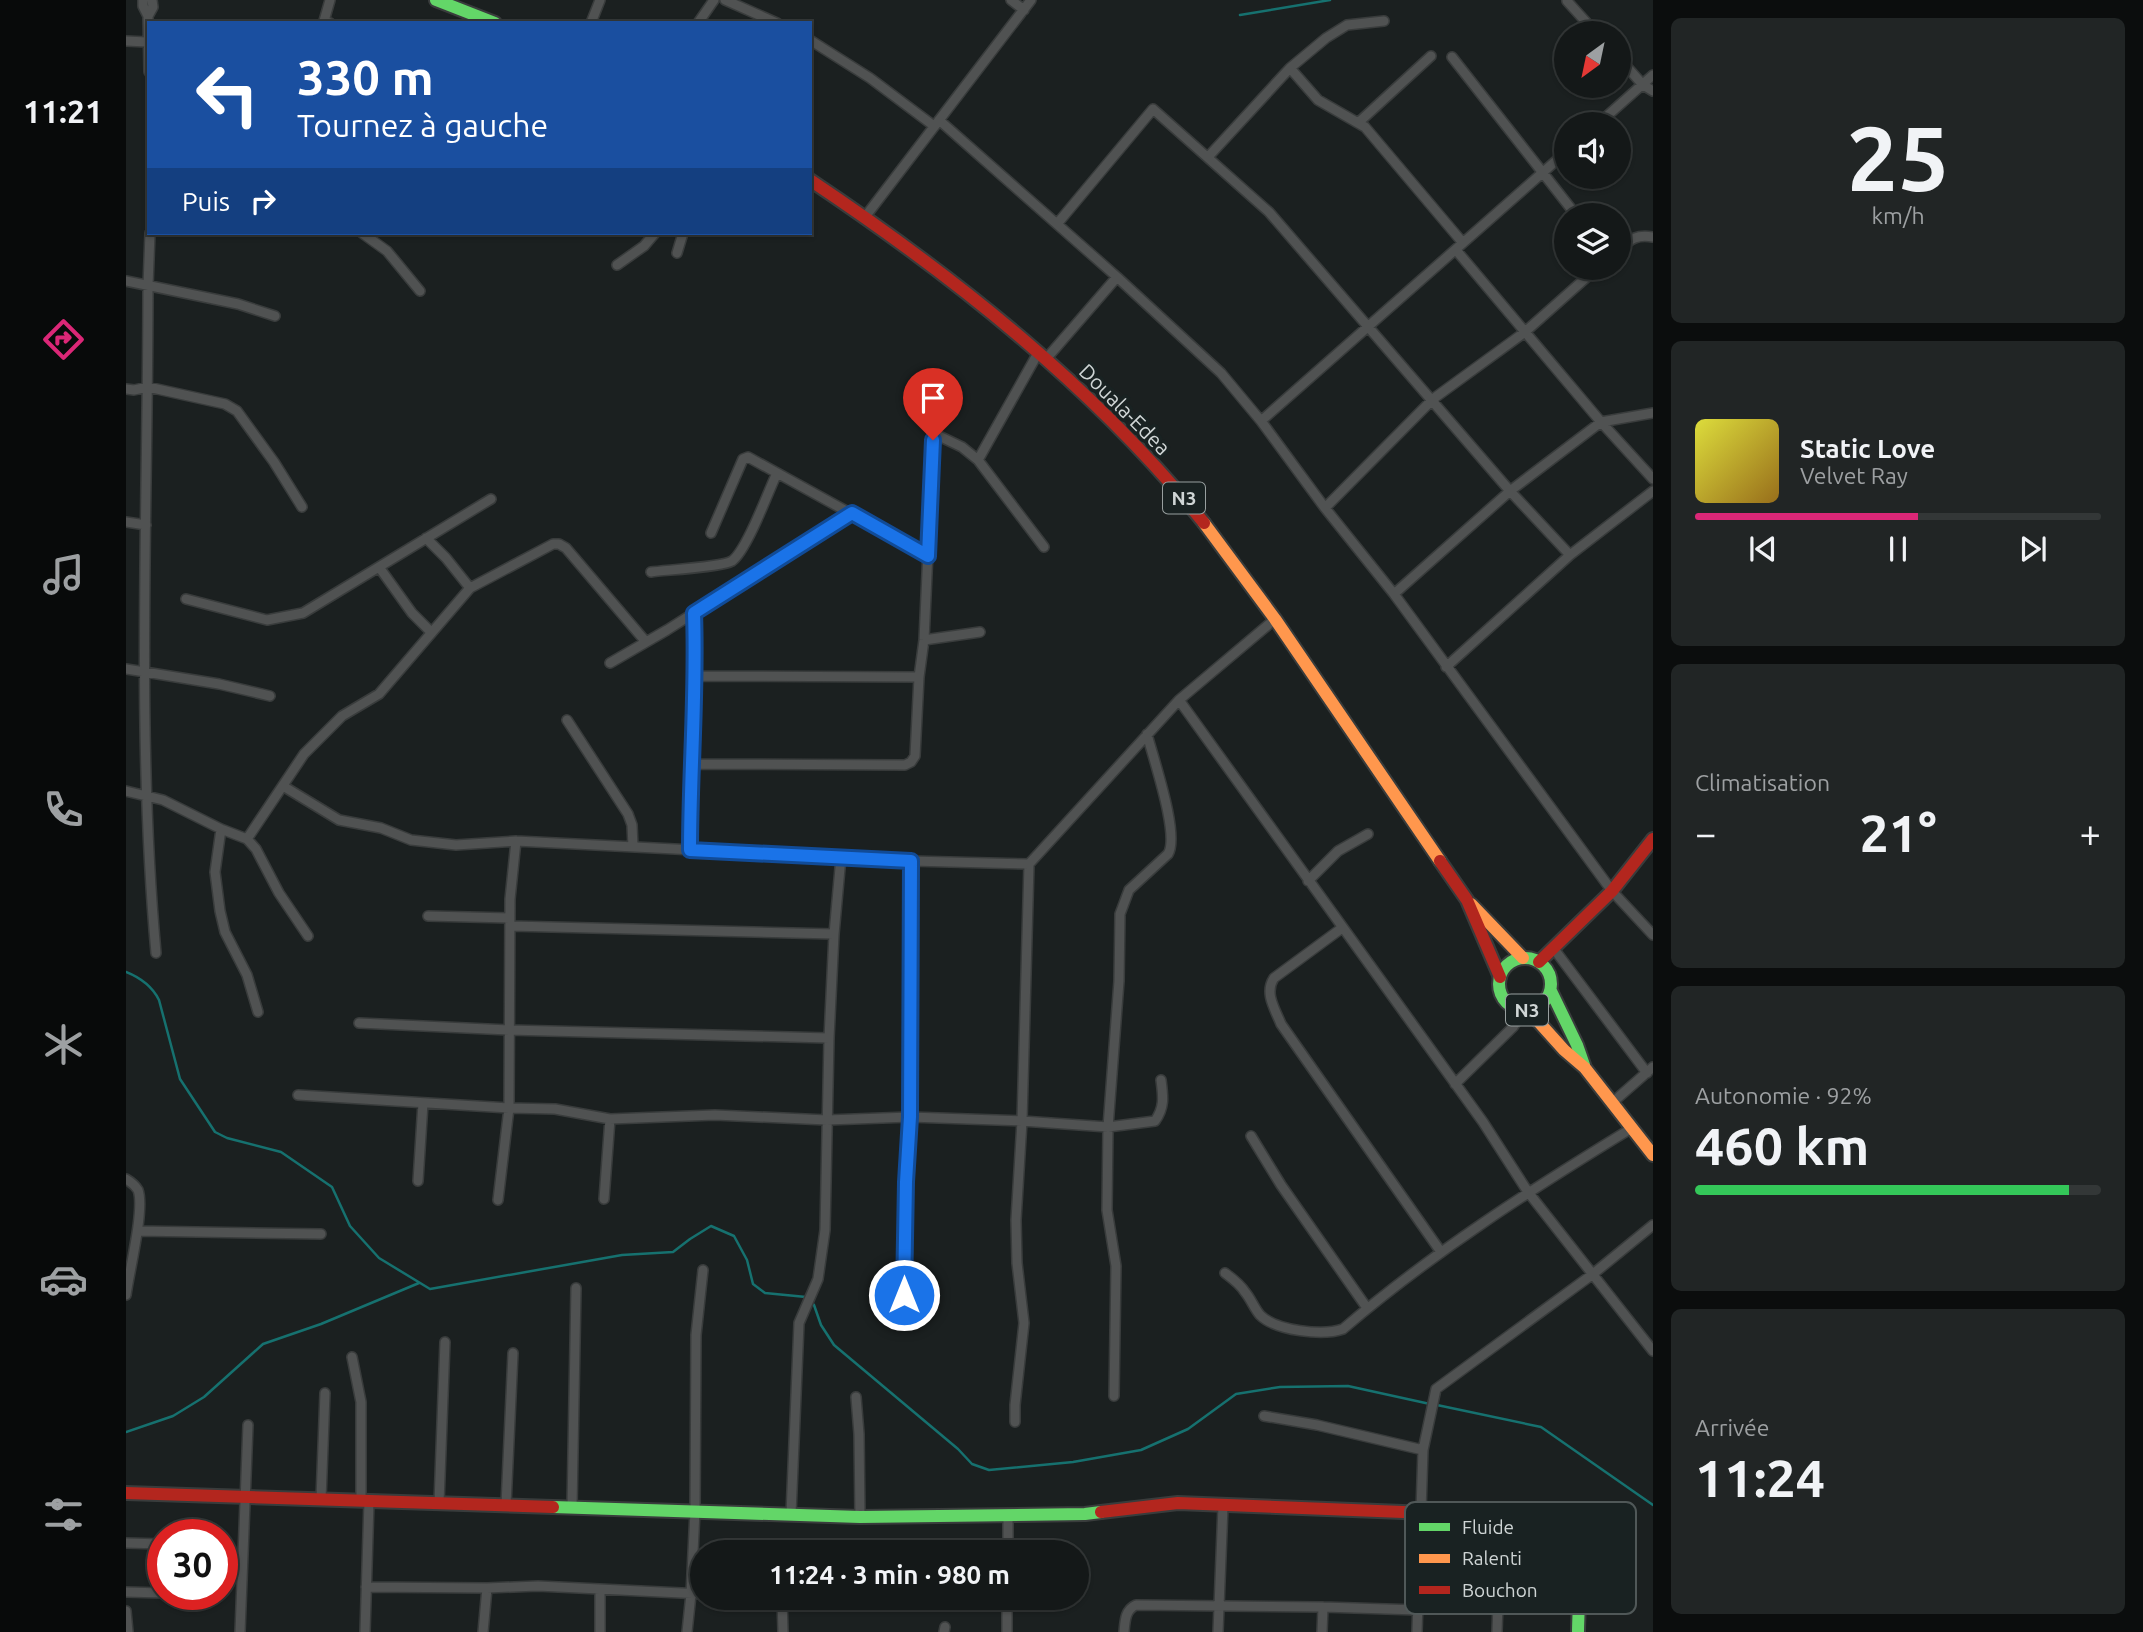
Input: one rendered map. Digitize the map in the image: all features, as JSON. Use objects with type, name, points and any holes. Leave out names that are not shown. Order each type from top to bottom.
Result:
[{"type":"main road","points":[[436,0],[490,21]]},
{"type":"main road","name":"Douala-Edea","points":[[812,181],[865,216],[965,292],[1042,356],[1116,424],[1176,488],[1218,540],[1275,619],[1467,900],[1523,958]]},
{"type":"main road","points":[[1523,958],[1539,962],[1555,949],[1612,891],[1653,839]]},
{"type":"main road","name":"Douala-Edea","points":[[1467,900],[1500,977]]},
{"type":"main road","name":"N3","points":[[1523,958],[1505,967],[1500,977],[1499,988],[1503,999],[1511,1007],[1525,1010],[1543,1004],[1551,991]]},
{"type":"main road","name":"N3","points":[[1539,962],[1550,975],[1551,991],[1585,1068]]},
{"type":"main road","name":"N3","points":[[1525,1010],[1585,1068],[1653,1155]]},
{"type":"main road","points":[[126,1493],[860,1517],[1085,1514],[1178,1503],[1405,1512]]},
{"type":"main road","points":[[1578,1614],[1578,1632]]},
{"type":"street","points":[[144,0],[148,21]]},
{"type":"street","points":[[148,16],[153,6],[152,0]]},
{"type":"street","points":[[324,21],[330,0]]},
{"type":"street","points":[[593,21],[600,0]]},
{"type":"street","points":[[699,21],[714,0]]},
{"type":"street","points":[[725,0],[772,21]]},
{"type":"street","points":[[1011,0],[1024,10]]},
{"type":"street","points":[[865,216],[1031,0]]},
{"type":"street","points":[[1567,1],[1586,21]]},
{"type":"street","points":[[1208,158],[1290,68],[1326,38],[1347,24],[1384,21]]},
{"type":"street","points":[[126,41],[147,42]]},
{"type":"street","points":[[812,41],[937,123],[1057,225],[1221,373],[1394,594],[1612,891],[1653,934]]},
{"type":"street","points":[[1357,123],[1431,56]]},
{"type":"street","points":[[1452,57],[1567,203]]},
{"type":"street","points":[[1290,68],[1318,100],[1365,127],[1525,332],[1653,479]]},
{"type":"street","points":[[1631,72],[1643,85],[1653,91]]},
{"type":"street","points":[[1612,112],[1653,75]]},
{"type":"street","points":[[1057,225],[1153,109],[1269,212],[1510,491],[1570,555]]},
{"type":"street","points":[[1261,421],[1554,163]]},
{"type":"street","points":[[150,235],[146,796],[156,953]]},
{"type":"street","points":[[365,235],[387,251],[421,290]]},
{"type":"street","points":[[617,265],[644,246],[653,235]]},
{"type":"street","points":[[677,253],[682,235]]},
{"type":"street","points":[[1631,239],[1642,235],[1653,237]]},
{"type":"street","points":[[978,460],[1042,356],[1117,278]]},
{"type":"street","points":[[1325,508],[1433,399],[1525,332],[1584,280]]},
{"type":"street","points":[[126,281],[238,304],[275,316]]},
{"type":"street","points":[[126,388],[134,390],[148,387],[225,404],[237,411],[267,451],[302,507]]},
{"type":"street","points":[[1394,594],[1510,491],[1601,422],[1653,413]]},
{"type":"street","points":[[691,764],[905,765],[915,757],[919,677],[924,640],[933,440],[939,436],[962,447],[978,460],[1044,547]]},
{"type":"street","points":[[711,533],[743,459],[748,457],[928,556]]},
{"type":"street","points":[[651,572],[720,565],[733,560],[744,546],[777,473]]},
{"type":"street","points":[[1446,667],[1570,555],[1653,491]]},
{"type":"street","points":[[186,599],[267,620],[303,613],[491,499]]},
{"type":"street","points":[[610,663],[852,513]]},
{"type":"street","points":[[126,522],[146,525]]},
{"type":"street","points":[[426,538],[470,588]]},
{"type":"street","points":[[247,839],[304,754],[342,716],[379,694],[470,588],[553,544],[563,545],[646,642]]},
{"type":"street","points":[[379,568],[412,613],[431,632]]},
{"type":"street","points":[[690,850],[696,676],[694,613]]},
{"type":"street","points":[[1015,1422],[1014,1405],[1024,1323],[1017,1263],[1016,1220],[1022,1121],[1029,864],[1179,700],[1275,619]]},
{"type":"street","points":[[924,640],[980,632]]},
{"type":"street","points":[[126,669],[219,684],[270,696]]},
{"type":"street","points":[[696,676],[919,677]]},
{"type":"street","points":[[1179,700],[1455,1084],[1528,1192],[1653,1351]]},
{"type":"street","points":[[567,720],[628,814],[632,825],[633,847]]},
{"type":"street","points":[[1114,1396],[1116,1266],[1107,1210],[1108,1127],[1119,981],[1120,914],[1129,890],[1168,854],[1172,847],[1171,824],[1147,734]]},
{"type":"street","points":[[283,786],[339,820],[381,828],[411,840],[456,845],[516,841],[841,858],[1029,864]]},
{"type":"street","points":[[126,790],[163,800],[221,830],[247,839],[256,849],[279,893],[308,936]]},
{"type":"street","points":[[221,830],[215,872],[220,911],[225,933],[247,975],[258,1012]]},
{"type":"street","points":[[1308,881],[1338,851],[1368,834]]},
{"type":"street","points":[[498,1200],[509,1108],[510,899],[516,841]]},
{"type":"street","points":[[792,1514],[799,1323],[818,1279],[825,1230],[829,1038],[841,858]]},
{"type":"street","points":[[904,1319],[910,1117],[911,861]]},
{"type":"street","points":[[428,916],[510,922],[834,934]]},
{"type":"street","points":[[1342,928],[1274,978],[1269,990],[1271,1000],[1281,1024],[1441,1252]]},
{"type":"street","points":[[1555,949],[1650,1070],[1613,1102]]},
{"type":"street","points":[[1455,1084],[1513,1027],[1525,1010]]},
{"type":"street","points":[[359,1023],[509,1030],[829,1038]]},
{"type":"street","points":[[298,1095],[555,1109],[610,1119],[715,1115],[827,1119],[910,1117],[1108,1127],[1156,1121],[1162,1112],[1164,1101],[1161,1080]]},
{"type":"street","points":[[418,1181],[423,1103]]},
{"type":"street","points":[[604,1199],[610,1119]]},
{"type":"street","points":[[1225,1273],[1246,1292],[1260,1315],[1273,1324],[1286,1328],[1335,1332],[1343,1329],[1441,1252],[1528,1192],[1632,1128]]},
{"type":"street","points":[[1251,1136],[1281,1185],[1367,1308]]},
{"type":"street","points":[[126,1179],[131,1181],[139,1193],[138,1231],[128,1263],[126,1295]]},
{"type":"street","points":[[1420,1502],[1423,1450],[1436,1389],[1593,1274],[1653,1225]]},
{"type":"street","points":[[138,1231],[321,1234]]},
{"type":"street","points":[[694,1540],[696,1335],[703,1270]]},
{"type":"street","points":[[572,1507],[576,1288]]},
{"type":"street","points":[[439,1503],[445,1342]]},
{"type":"street","points":[[506,1505],[513,1353]]},
{"type":"street","points":[[352,1357],[361,1402],[365,1501],[365,1632]]},
{"type":"street","points":[[321,1499],[325,1393]]},
{"type":"street","points":[[856,1397],[860,1517]]},
{"type":"street","points":[[1264,1416],[1423,1450]]},
{"type":"street","points":[[240,1632],[248,1425]]},
{"type":"street","points":[[1218,1632],[1223,1506]]},
{"type":"street","points":[[1008,1514],[1008,1540]]},
{"type":"street","points":[[126,1542],[147,1543]]},
{"type":"street","points":[[366,1587],[538,1586],[690,1594]]},
{"type":"street","points":[[483,1632],[487,1588]]},
{"type":"street","points":[[600,1590],[600,1632]]},
{"type":"street","points":[[126,1592],[147,1593]]},
{"type":"street","points":[[687,1632],[690,1604]]},
{"type":"street","points":[[1124,1632],[1128,1612],[1136,1605],[1324,1606],[1405,1609]]},
{"type":"street","points":[[1322,1632],[1324,1606]]},
{"type":"street","points":[[782,1610],[783,1632]]},
{"type":"street","points":[[1007,1610],[1007,1632]]},
{"type":"street","points":[[126,1611],[128,1632]]},
{"type":"street","points":[[1417,1632],[1418,1614]]},
{"type":"street","points":[[1497,1632],[1498,1614]]},
{"type":"waterway","points":[[1240,15],[1330,0]]},
{"type":"waterway","points":[[126,972],[146,983],[159,1000],[180,1079],[215,1132],[227,1138],[281,1152],[332,1187],[350,1226],[379,1258],[430,1289],[622,1255],[673,1252],[711,1226],[734,1236],[747,1260],[753,1284],[765,1293],[806,1297]]},
{"type":"waterway","points":[[126,1432],[173,1416],[204,1397],[263,1344],[321,1324],[419,1283]]},
{"type":"waterway","points":[[811,1302],[834,1345],[958,1449],[972,1464],[989,1470],[1073,1462],[1141,1450],[1188,1429],[1236,1394],[1280,1387],[1348,1386],[1430,1404]]},
{"type":"waterway","points":[[1437,1405],[1541,1427],[1653,1505]]},
{"type":"traffic: fast","points":[[436,0],[490,21]]},
{"type":"traffic: fast","points":[[1525,958],[1544,965],[1551,984],[1544,1003],[1525,1010],[1506,1003],[1499,984],[1506,965],[1525,958]]},
{"type":"traffic: fast","points":[[1551,991],[1584,1065]]},
{"type":"traffic: fast","points":[[553,1507],[860,1517],[1101,1512]]},
{"type":"traffic: fast","points":[[1578,1614],[1578,1632]]},
{"type":"traffic: slow","points":[[1204,523],[1275,619],[1440,861]]},
{"type":"traffic: slow","points":[[1471,904],[1523,958]]},
{"type":"traffic: slow","points":[[1528,1010],[1564,1050],[1585,1068],[1653,1155]]},
{"type":"traffic: jam","points":[[812,181],[917,255],[1020,337],[1116,426],[1204,523]]},
{"type":"traffic: jam","points":[[1539,962],[1612,891],[1653,839]]},
{"type":"traffic: jam","points":[[1440,861],[1467,900],[1500,977]]},
{"type":"traffic: jam","points":[[126,1493],[553,1507]]},
{"type":"traffic: jam","points":[[1101,1512],[1178,1503],[1405,1512]]},
{"type":"route","points":[[904,1295],[910,1117],[911,861],[690,850],[696,676],[694,613],[852,513],[928,556],[933,440]]}]
